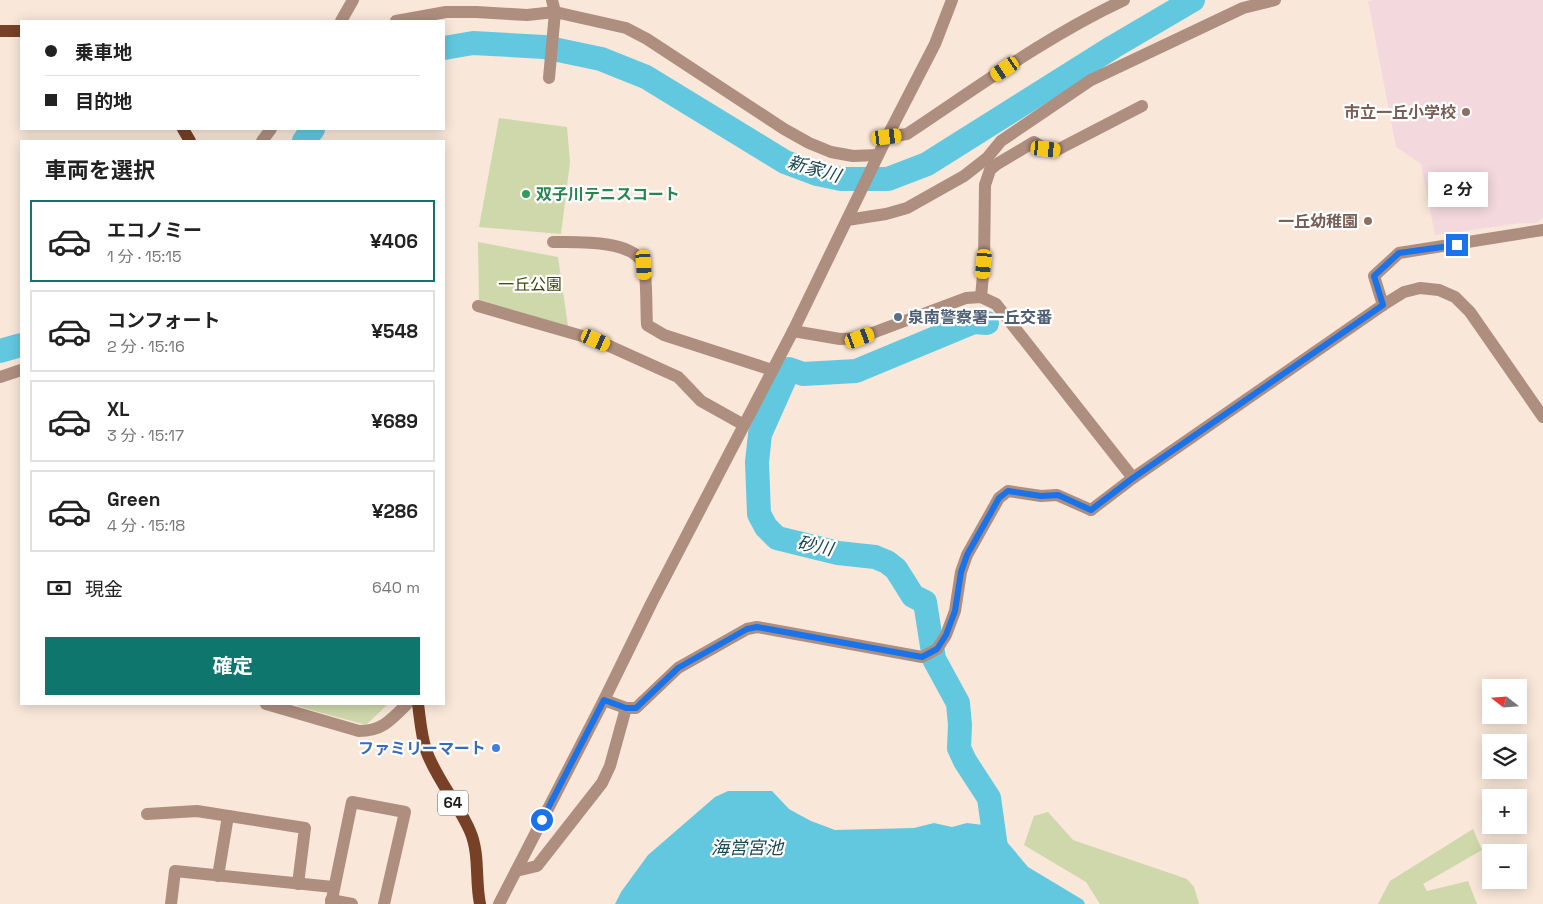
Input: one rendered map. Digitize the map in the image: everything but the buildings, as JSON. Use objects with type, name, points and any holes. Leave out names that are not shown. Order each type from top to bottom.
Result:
[{"type":"main road","points":[[0,30],[20,31]]},
{"type":"main road","name":"64","points":[[418,705],[426,750],[470,832],[477,855],[477,890],[480,904]]},
{"type":"street","points":[[344,20],[353,0]]},
{"type":"street","points":[[499,904],[793,330],[878,155],[935,44],[952,0]]},
{"type":"street","points":[[887,137],[907,134],[1038,47],[1096,13],[1124,0]]},
{"type":"street","points":[[847,220],[886,214],[907,208],[964,176],[987,158],[1000,141],[1091,80],[1242,8],[1275,0]]},
{"type":"street","points":[[402,20],[446,12],[527,15],[554,6],[626,28],[809,143],[831,152],[853,156],[878,155]]},
{"type":"street","points":[[549,78],[554,6]]},
{"type":"street","points":[[981,298],[984,264],[984,185],[990,170],[1034,142],[1046,149],[1057,150],[1142,106]]},
{"type":"street","points":[[1383,305],[1374,276],[1399,253],[1543,230]]},
{"type":"street","points":[[553,242],[593,242],[632,251],[644,265],[647,325],[664,335],[772,370]]},
{"type":"street","points":[[604,700],[626,708],[636,708],[678,668],[747,629],[757,627],[922,657],[932,652],[946,635],[955,611],[961,572],[967,555],[999,498],[1008,491],[1041,496],[1058,495],[1091,510],[1133,478],[1404,292],[1420,288],[1439,290],[1455,297],[1470,312],[1543,417]]},
{"type":"street","points":[[793,330],[840,339],[860,338],[966,298],[981,298],[996,304],[1133,478]]},
{"type":"street","points":[[478,306],[596,340],[668,372],[678,377],[701,401],[744,425]]},
{"type":"street","points":[[0,377],[20,370]]},
{"type":"street","points":[[269,705],[359,732],[374,731],[392,719],[406,705]]},
{"type":"street","points":[[516,871],[537,866],[602,782],[610,766],[626,708]]},
{"type":"street","points":[[332,897],[352,802],[405,812],[384,904]]},
{"type":"street","points":[[147,814],[197,811],[305,828],[298,884]]},
{"type":"street","points":[[218,876],[228,816]]},
{"type":"street","points":[[171,904],[175,871],[298,884],[352,904]]},
{"type":"shaded area","name":"市立一丘小学校","points":[[1543,0],[1543,217],[1536,223],[1521,223],[1435,235],[1421,164],[1396,147],[1368,1]]},
{"type":"green space","name":"双子川テニスコート","points":[[499,118],[567,127],[570,162],[561,234],[479,227]]},
{"type":"green space","name":"一丘公園","points":[[478,242],[558,257],[568,326],[479,301]]},
{"type":"green space","points":[[298,705],[387,705],[366,725]]},
{"type":"green space","points":[[1048,812],[1073,840],[1187,879],[1194,887],[1199,904],[1100,904],[1086,882],[1024,845],[1034,816]]},
{"type":"green space","points":[[1473,829],[1482,850],[1423,884],[1427,891],[1468,881],[1477,904],[1378,904],[1390,881]]},
{"type":"water","name":"海営宮池","points":[[728,791],[772,791],[789,809],[811,821],[835,830],[914,828],[934,823],[952,827],[967,823],[983,825],[1002,836],[1028,867],[1083,900],[1085,904],[615,904],[621,892],[648,855],[715,797]]},
{"type":"waterway","name":"新家川","points":[[445,48],[473,43],[544,47],[601,59],[646,77],[785,162],[817,174],[841,179],[888,179],[927,164],[1113,47],[1193,0]]},
{"type":"waterway","name":"新家川","points":[[305,140],[312,130]]},
{"type":"waterway","name":"砂川","points":[[987,323],[974,322],[856,371],[803,374],[789,369],[760,434],[757,462],[759,514],[766,527],[777,538],[838,553],[875,557],[887,562],[896,569],[913,596],[925,602],[934,659],[958,703],[960,725],[959,748],[965,761],[989,798],[998,862]]},
{"type":"waterway","name":"新家川","points":[[0,351],[20,345]]},
{"type":"place","name":"市立一丘小学校","points":[[1466,112]]},
{"type":"place","name":"双子川テニスコート","points":[[526,194]]},
{"type":"place","name":"一丘幼稚園","points":[[1368,221]]},
{"type":"place","name":"泉南警察署一丘交番","points":[[898,317]]},
{"type":"place","name":"ファミリーマート","points":[[496,748]]},
{"type":"route","points":[[542,820],[604,700],[626,708],[636,708],[678,668],[747,629],[757,627],[922,657],[937,649],[946,635],[955,611],[961,572],[967,555],[999,498],[1008,491],[1041,496],[1058,495],[1091,510],[1133,478],[1383,305],[1374,276],[1399,253],[1457,245]]}]
